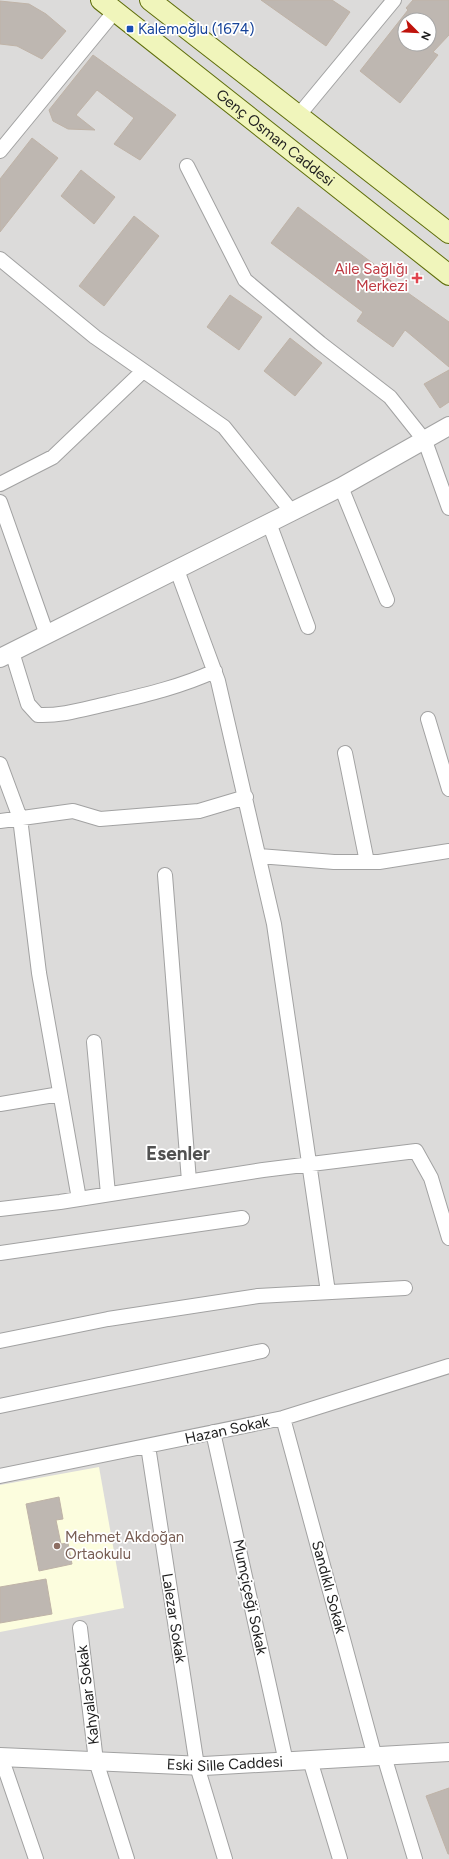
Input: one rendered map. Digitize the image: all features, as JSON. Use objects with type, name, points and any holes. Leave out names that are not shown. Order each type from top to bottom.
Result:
[{"type":"main road","name":"Genç Osman Caddesi","points":[[150,0],[449,233]]},
{"type":"main road","name":"Genç Osman Caddesi","points":[[108,6],[449,275]]},
{"type":"street","points":[[298,116],[394,0]]},
{"type":"street","points":[[0,151],[108,6]]},
{"type":"street","points":[[187,166],[245,280],[320,343],[390,397],[425,441],[449,508]]},
{"type":"street","points":[[0,259],[95,338],[224,427],[292,512]]},
{"type":"street","points":[[0,484],[52,457],[143,371]]},
{"type":"street","points":[[215,670],[188,683],[156,692],[57,716],[38,715],[28,704],[6,655],[341,487],[425,441],[449,426]]},
{"type":"street","points":[[341,487],[386,600]]},
{"type":"street","points":[[0,502],[47,635]]},
{"type":"street","points":[[269,523],[308,627]]},
{"type":"street","points":[[177,570],[215,670],[246,797],[274,924],[328,1292]]},
{"type":"street","points":[[428,719],[449,789]]},
{"type":"street","points":[[345,753],[367,862]]},
{"type":"street","points":[[0,764],[20,818],[39,973],[79,1198]]},
{"type":"street","points":[[0,821],[73,811],[100,819],[200,811],[246,797]]},
{"type":"street","points":[[259,856],[334,862],[379,862],[449,851]]},
{"type":"street","points":[[165,875],[189,1181]]},
{"type":"street","points":[[94,1042],[108,1194]]},
{"type":"street","points":[[0,1104],[60,1094]]},
{"type":"street","points":[[0,1208],[108,1194],[310,1164],[416,1151],[431,1178],[449,1238]]},
{"type":"street","points":[[0,1253],[242,1218]]},
{"type":"street","points":[[0,1342],[108,1319],[258,1296],[405,1288]]},
{"type":"street","points":[[0,1406],[262,1351]]},
{"type":"street","name":"Hazan Sokak","points":[[0,1476],[283,1418],[449,1366]]},
{"type":"street","name":"Sandıklı Sokak","points":[[283,1418],[379,1757],[415,1859]]},
{"type":"street","name":"Mumçiçeği Sokak","points":[[213,1432],[286,1762]]},
{"type":"street","name":"Lalezar Sokak","points":[[148,1446],[197,1766],[225,1859]]},
{"type":"street","name":"Kahyalar Sokak","points":[[80,1628],[96,1761],[127,1859]]},
{"type":"street","name":"Eski Sille Caddesi","points":[[0,1757],[197,1766],[449,1752]]},
{"type":"street","points":[[0,1757],[36,1859]]},
{"type":"street","points":[[310,1760],[340,1859]]},
{"type":"shaded area","points":[[0,0],[449,0],[449,1859],[0,1859]]},
{"type":"shaded area","name":"Mehmet Akdoğan Ortaokulu","points":[[99,1467],[124,1608],[0,1632],[0,1485]]},
{"type":"building","points":[[261,0],[332,0],[350,12],[326,46]]},
{"type":"building","points":[[413,0],[449,0],[449,35],[437,48],[437,12],[406,12],[408,10],[406,8]]},
{"type":"building","points":[[0,1],[29,4],[46,14],[66,31],[42,59],[17,46],[0,44]]},
{"type":"building","points":[[397,24],[397,52],[433,52],[438,55],[400,103],[360,71]]},
{"type":"building","points":[[93,55],[176,115],[140,160],[114,144],[134,118],[97,90],[76,115],[95,130],[68,129],[53,121],[49,110]]},
{"type":"building","points":[[32,138],[58,158],[0,232],[0,179]]},
{"type":"building","points":[[81,170],[115,197],[94,224],[61,196]]},
{"type":"building","points":[[298,207],[379,268],[377,271],[449,322],[449,367],[405,330],[393,347],[357,321],[363,312],[271,243]]},
{"type":"building","points":[[134,216],[159,236],[104,306],[79,286]]},
{"type":"building","points":[[230,295],[262,317],[239,350],[207,327]]},
{"type":"building","points":[[290,338],[322,363],[295,396],[264,371]]},
{"type":"building","points":[[449,370],[449,402],[440,408],[424,384]]},
{"type":"building","points":[[59,1497],[63,1519],[56,1520],[61,1544],[68,1543],[72,1564],[39,1571],[26,1504]]},
{"type":"building","points":[[46,1579],[52,1614],[0,1623],[0,1587]]},
{"type":"building","points":[[449,1788],[449,1854],[448,1854],[426,1796]]},
{"type":"place","name":"Kalemoğlu (1674)","points":[[130,29]]},
{"type":"place","name":"Aile Sağlığı Merkezi","points":[[417,278]]},
{"type":"place","name":"Mehmet Akdoğan Ortaokulu","points":[[57,1546]]},
{"type":"district","name":"Esenler","points":[[178,1153]]}]
